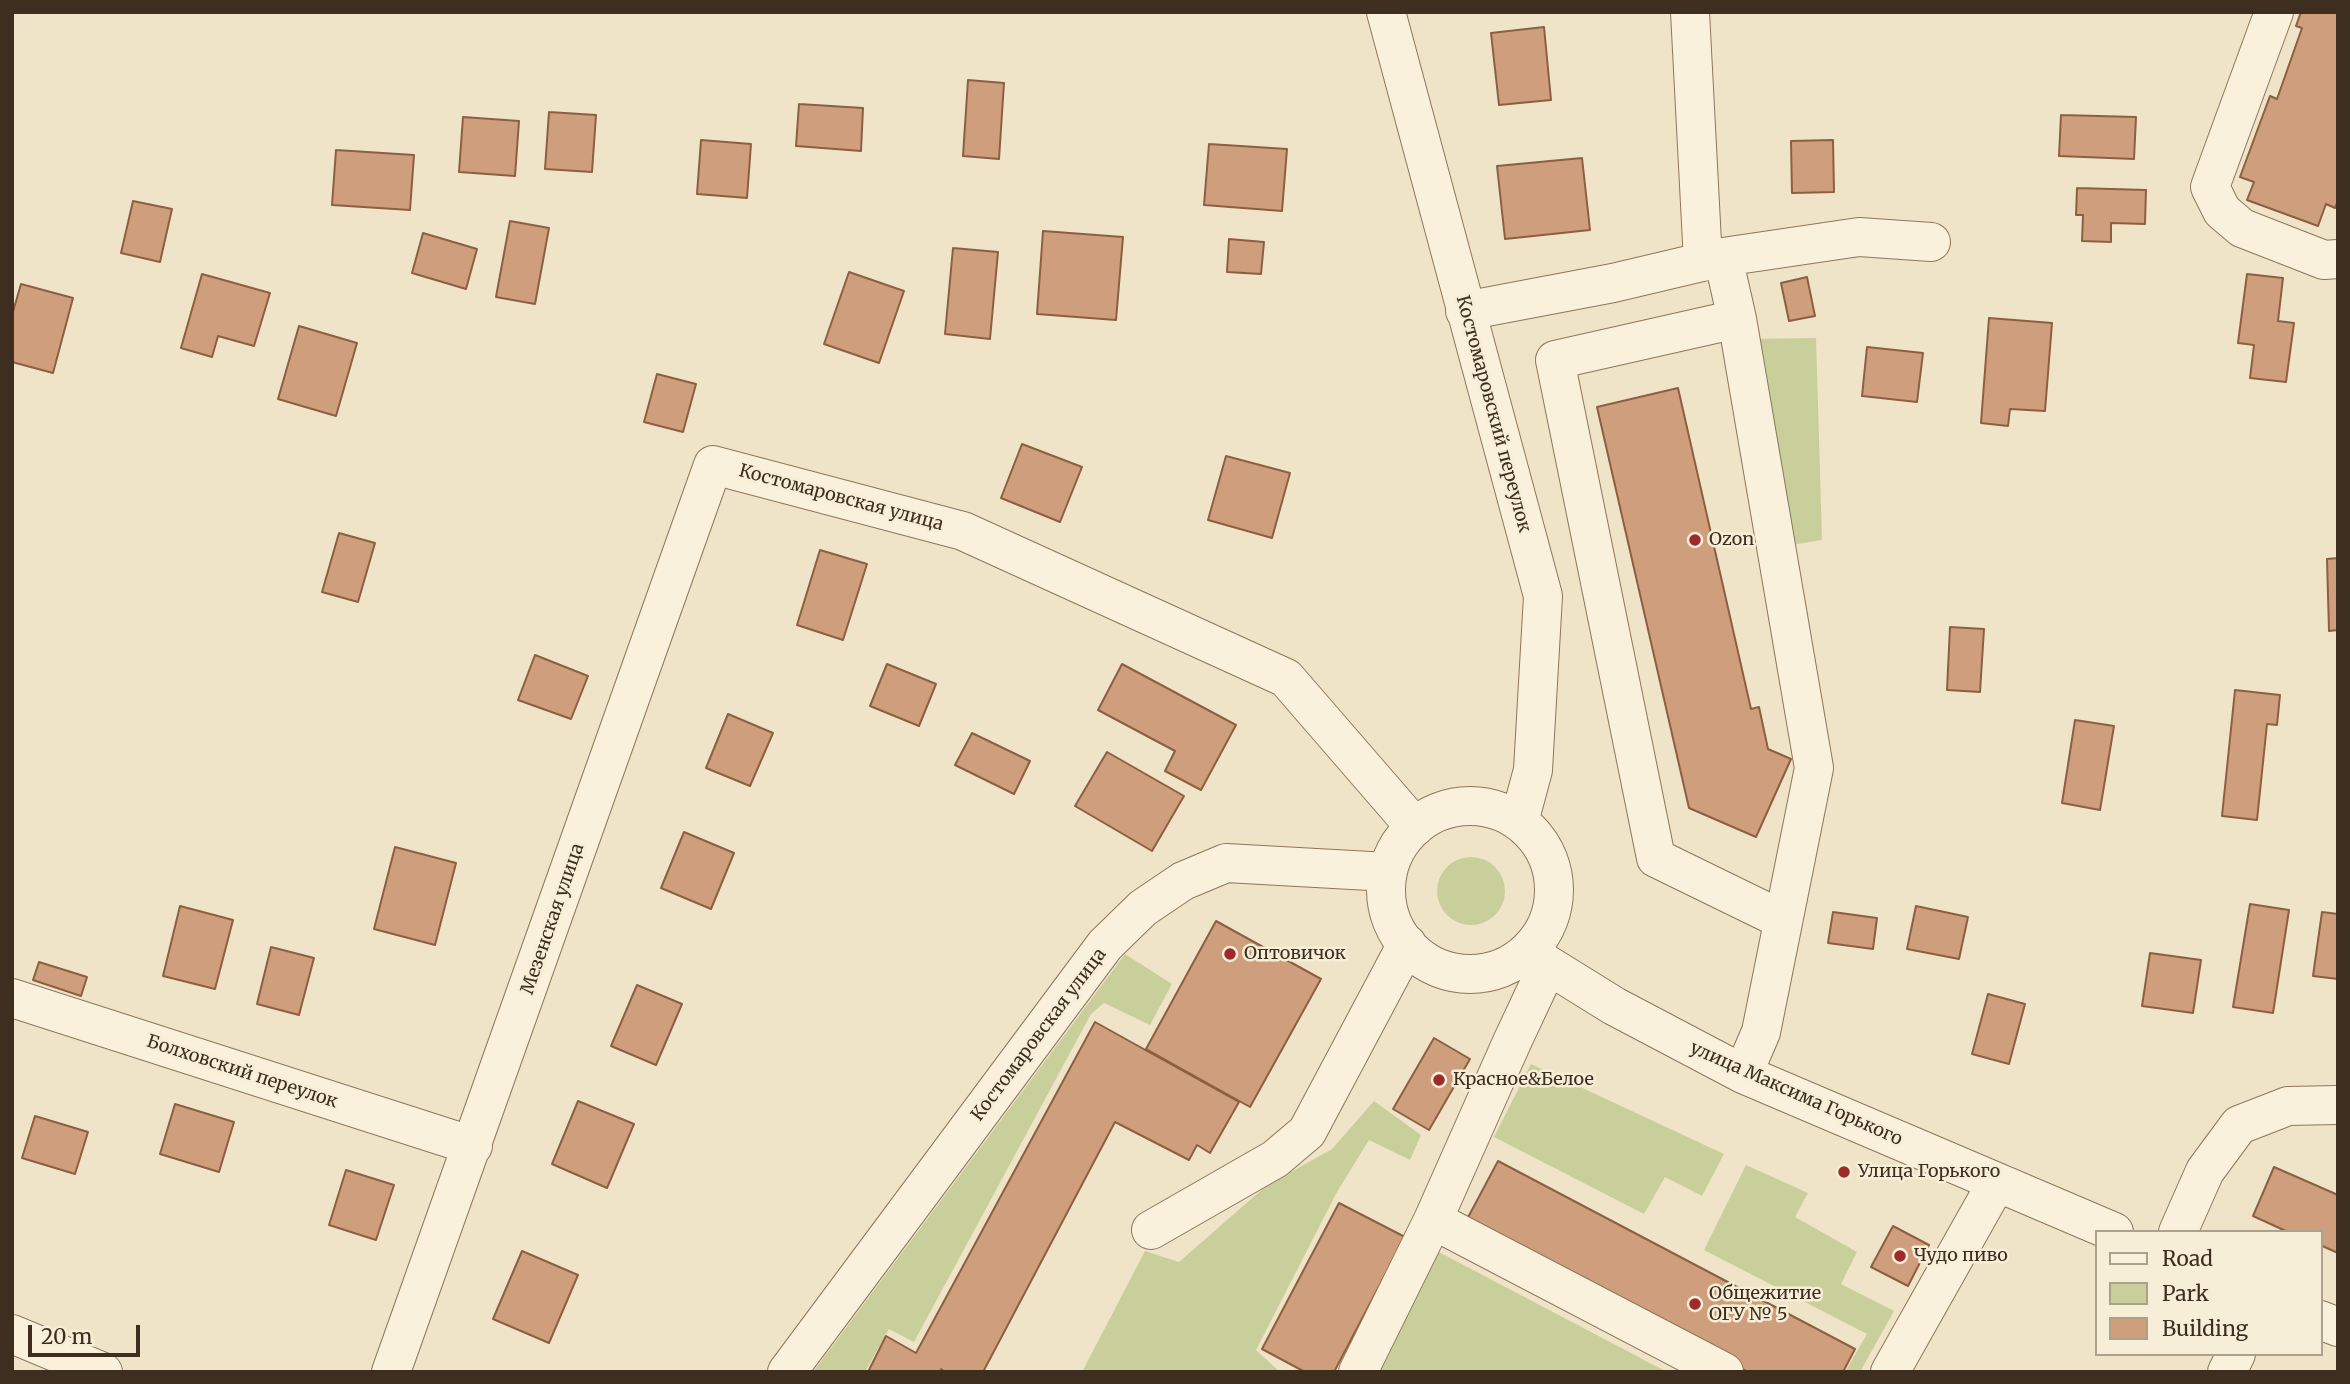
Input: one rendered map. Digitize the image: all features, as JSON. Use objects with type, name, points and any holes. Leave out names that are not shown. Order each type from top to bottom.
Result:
[{"type":"street","name":"Костомаровский переулок","points":[[1385,12],[1543,596],[1533,769],[1519,822]]},
{"type":"street","points":[[1690,12],[1713,259],[1737,319],[1814,768],[1760,1032],[1743,1074]]},
{"type":"street","points":[[2274,12],[2210,187],[2222,211],[2242,228],[2324,260],[2338,259]]},
{"type":"street","points":[[1465,311],[1613,283],[1713,259],[1859,237],[1931,242]]},
{"type":"street","points":[[1737,319],[1555,360],[1656,858],[1783,920]]},
{"type":"street","name":"Костомаровская улица","points":[[713,465],[963,531],[1286,678],[1415,827]]},
{"type":"street","name":"Мезенская улица","points":[[391,1372],[713,465]]},
{"type":"street","points":[[1358,1372],[1433,1220],[1512,1042],[1538,959],[1543,933],[1552,910],[1554,885],[1549,861],[1537,839],[1519,822],[1494,809],[1466,806],[1438,812],[1415,827],[1398,847],[1388,872],[1386,894],[1390,916],[1399,936],[1419,957],[1444,971],[1473,975],[1538,959]]},
{"type":"street","name":"Костомаровская улица","points":[[787,1372],[1105,945],[1143,908],[1183,881],[1226,863],[1388,872]]},
{"type":"street","points":[[1151,1230],[1275,1159],[1307,1132],[1407,944]]},
{"type":"street","name":"улица Максима Горького","points":[[1538,959],[1614,1006],[1743,1074],[2109,1230]]},
{"type":"street","name":"Болховский переулок","points":[[12,998],[473,1146]]},
{"type":"street","points":[[2179,1230],[2205,1171],[2239,1125],[2288,1106],[2338,1105]]},
{"type":"street","points":[[1890,1372],[1997,1182]]},
{"type":"street","points":[[1433,1220],[1724,1372]]},
{"type":"street","points":[[12,1334],[103,1372]]},
{"type":"street","points":[[2227,1372],[2235,1356]]},
{"type":"green space","points":[[1816,338],[1822,540],[1786,546],[1745,339]]},
{"type":"green space","points":[[1471,857],[1484,860],[1495,867],[1502,878],[1505,891],[1502,904],[1495,915],[1484,922],[1471,925],[1458,922],[1447,915],[1440,904],[1437,891],[1440,878],[1447,867],[1458,860]]},
{"type":"green space","points":[[1125,954],[1172,984],[1150,1025],[1104,1003],[1091,1014],[914,1342],[889,1329],[865,1372],[813,1372]]},
{"type":"green space","points":[[1531,1064],[1724,1154],[1702,1196],[1665,1177],[1644,1214],[1494,1137]]},
{"type":"green space","points":[[1374,1101],[1421,1135],[1410,1160],[1369,1140],[1337,1192],[1256,1350],[1280,1372],[1082,1372],[1145,1251],[1179,1262],[1266,1186],[1332,1149]]},
{"type":"green space","points":[[1746,1165],[1808,1193],[1795,1217],[1857,1252],[1841,1284],[1894,1311],[1860,1372],[1845,1372],[1867,1334],[1704,1250]]},
{"type":"green space","points":[[1437,1251],[1667,1372],[1378,1372]]},
{"type":"building","points":[[2301,12],[2338,12],[2338,201],[2335,208],[2326,204],[2318,226],[2247,200],[2254,182],[2240,177],[2270,96],[2277,99],[2302,28],[2296,26]]},
{"type":"building","points":[[1544,27],[1551,100],[1499,105],[1491,33]]},
{"type":"building","points":[[968,80],[1004,83],[999,159],[963,156]]},
{"type":"building","points":[[799,104],[863,108],[861,151],[796,146]]},
{"type":"building","points":[[549,112],[596,115],[592,172],[545,169]]},
{"type":"building","points":[[2061,115],[2136,117],[2134,159],[2059,156]]},
{"type":"building","points":[[463,117],[519,121],[515,176],[459,172]]},
{"type":"building","points":[[701,140],[751,144],[747,198],[697,194]]},
{"type":"building","points":[[1833,140],[1834,192],[1792,193],[1791,141]]},
{"type":"building","points":[[1209,144],[1287,149],[1282,211],[1204,205]]},
{"type":"building","points":[[336,150],[414,155],[410,210],[332,205]]},
{"type":"building","points":[[1582,158],[1590,230],[1505,239],[1497,166]]},
{"type":"building","points":[[2077,188],[2146,190],[2145,224],[2111,223],[2111,242],[2082,241],[2083,215],[2076,215]]},
{"type":"building","points":[[133,201],[172,209],[160,262],[121,253]]},
{"type":"building","points":[[510,221],[549,228],[535,304],[496,297]]},
{"type":"building","points":[[1043,231],[1123,237],[1116,320],[1037,314]]},
{"type":"building","points":[[423,233],[477,249],[466,289],[412,273]]},
{"type":"building","points":[[1229,239],[1264,242],[1261,274],[1227,272]]},
{"type":"building","points":[[953,248],[998,252],[990,339],[945,334]]},
{"type":"building","points":[[849,272],[904,291],[879,363],[824,344]]},
{"type":"building","points":[[202,274],[270,293],[254,346],[218,336],[212,357],[181,348]]},
{"type":"building","points":[[2247,274],[2283,278],[2278,321],[2294,323],[2286,382],[2250,378],[2254,345],[2238,343]]},
{"type":"building","points":[[1807,277],[1815,316],[1789,321],[1781,283]]},
{"type":"building","points":[[21,284],[73,298],[53,373],[12,362],[12,315]]},
{"type":"building","points":[[1989,318],[2052,323],[2045,411],[2010,409],[2008,426],[1981,423]]},
{"type":"building","points":[[299,326],[357,343],[336,416],[278,399]]},
{"type":"building","points":[[1867,347],[1923,353],[1917,402],[1862,396]]},
{"type":"building","points":[[657,374],[696,384],[683,432],[644,422]]},
{"type":"building","points":[[1678,388],[1751,709],[1759,707],[1768,749],[1791,759],[1756,837],[1689,808],[1597,407]]},
{"type":"building","points":[[1022,444],[1082,467],[1060,522],[1001,498]]},
{"type":"building","points":[[1226,456],[1290,473],[1272,538],[1208,520]]},
{"type":"building","points":[[339,533],[375,543],[358,602],[322,592]]},
{"type":"building","points":[[820,550],[867,564],[843,640],[797,625]]},
{"type":"building","points":[[2338,558],[2338,630],[2329,631],[2327,559]]},
{"type":"building","points":[[1950,627],[1984,629],[1980,692],[1947,690]]},
{"type":"building","points":[[535,655],[588,676],[571,719],[518,700]]},
{"type":"building","points":[[887,664],[936,684],[919,726],[870,706]]},
{"type":"building","points":[[1122,664],[1236,725],[1201,790],[1165,771],[1175,751],[1098,710]]},
{"type":"building","points":[[2235,690],[2280,695],[2277,725],[2267,724],[2257,820],[2222,816]]},
{"type":"building","points":[[728,714],[773,733],[750,786],[706,768]]},
{"type":"building","points":[[2075,720],[2114,726],[2100,810],[2062,803]]},
{"type":"building","points":[[972,733],[1030,761],[1014,794],[955,765]]},
{"type":"building","points":[[1107,752],[1184,796],[1152,851],[1075,806]]},
{"type":"building","points":[[684,832],[734,853],[711,909],[661,888]]},
{"type":"building","points":[[395,847],[456,863],[435,945],[374,929]]},
{"type":"building","points":[[2250,904],[2289,910],[2273,1013],[2233,1007]]},
{"type":"building","points":[[180,906],[233,920],[215,989],[163,976]]},
{"type":"building","points":[[1916,906],[1968,917],[1959,959],[1907,949]]},
{"type":"building","points":[[1833,912],[1877,918],[1873,949],[1828,943]]},
{"type":"building","points":[[2322,912],[2338,914],[2338,979],[2313,976]]},
{"type":"building","points":[[1216,921],[1321,979],[1250,1107],[1146,1049]]},
{"type":"building","points":[[271,947],[314,958],[299,1015],[257,1004]]},
{"type":"building","points":[[2150,953],[2201,960],[2193,1013],[2142,1006]]},
{"type":"building","points":[[39,962],[87,977],[81,996],[33,980]]},
{"type":"building","points":[[637,985],[682,1004],[656,1065],[611,1046]]},
{"type":"building","points":[[1988,994],[2025,1004],[2009,1064],[1972,1054]]},
{"type":"building","points":[[1095,1022],[1239,1102],[1210,1153],[1197,1145],[1189,1160],[1115,1122],[983,1372],[945,1372],[941,1369],[940,1372],[868,1372],[886,1336],[916,1353]]},
{"type":"building","points":[[1434,1038],[1470,1059],[1429,1130],[1393,1109]]},
{"type":"building","points":[[578,1101],[634,1124],[607,1188],[552,1164]]},
{"type":"building","points":[[175,1104],[234,1122],[219,1172],[160,1154]]},
{"type":"building","points":[[35,1116],[88,1132],[75,1174],[22,1158]]},
{"type":"building","name":"Общежитие ОГУ № 5","points":[[1498,1161],[1855,1349],[1843,1372],[1748,1372],[1465,1223]]},
{"type":"building","points":[[2274,1167],[2338,1195],[2338,1253],[2322,1246],[2322,1230],[2284,1230],[2253,1216]]},
{"type":"building","points":[[346,1170],[394,1185],[376,1240],[329,1225]]},
{"type":"building","points":[[1339,1203],[1405,1237],[1334,1372],[1305,1372],[1262,1349]]},
{"type":"building","name":"Чудо пиво","points":[[1893,1226],[1929,1245],[1908,1286],[1871,1267]]},
{"type":"building","points":[[522,1251],[578,1275],[549,1343],[493,1319]]},
{"type":"place","name":"Ozon","points":[[1695,540]]},
{"type":"place","name":"Оптовичок","points":[[1230,954]]},
{"type":"place","name":"Красное&Белое","points":[[1439,1080]]},
{"type":"place","name":"Улица Горького","points":[[1844,1172]]},
{"type":"place","name":"Чудо пиво","points":[[1900,1256]]},
{"type":"place","name":"Общежитие ОГУ № 5","points":[[1695,1304]]}]
